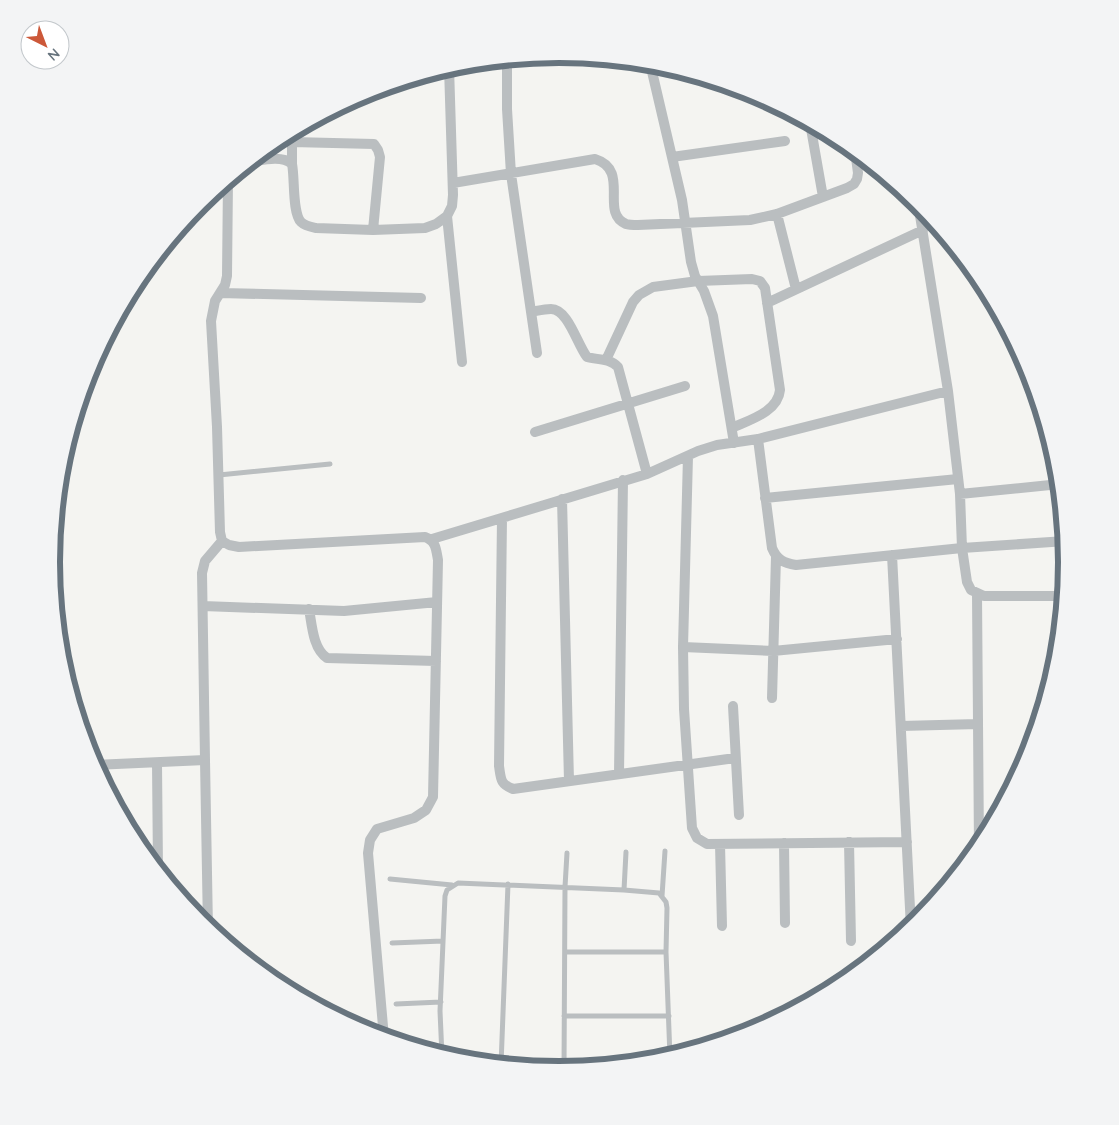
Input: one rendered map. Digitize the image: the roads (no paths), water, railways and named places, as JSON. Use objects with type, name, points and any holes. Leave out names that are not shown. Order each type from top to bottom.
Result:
[{"type":"street","points":[[507,66],[507,109],[512,174],[537,353]]},
{"type":"street","points":[[652,72],[682,200],[691,262],[713,316],[734,443]]},
{"type":"street","points":[[292,141],[296,214],[300,221],[308,226],[316,228],[373,230],[425,228],[436,224],[447,216],[452,206],[450,76]]},
{"type":"street","points":[[811,131],[822,197]]},
{"type":"street","points":[[298,137],[374,144],[380,157],[373,230]]},
{"type":"street","points":[[672,157],[785,141]]},
{"type":"street","points":[[262,161],[281,159],[287,160],[292,164]]},
{"type":"street","points":[[453,183],[596,159],[605,162],[611,168],[614,180],[614,208],[619,218],[626,224],[750,220],[777,214],[847,188],[857,179],[856,161]]},
{"type":"street","points":[[228,189],[226,285],[215,301],[211,322],[220,532],[222,541],[229,545],[239,547],[425,536],[432,539],[647,474],[717,446],[758,439],[948,391]]},
{"type":"street","points":[[777,214],[796,289]]},
{"type":"street","points":[[447,216],[462,362]]},
{"type":"street","points":[[921,218],[948,391],[960,494],[962,548],[967,582],[971,590],[984,596],[1058,596]]},
{"type":"street","points":[[768,303],[922,230]]},
{"type":"street","points":[[606,360],[633,302],[638,295],[653,287],[698,281],[752,279],[760,281],[765,288],[768,303],[780,398],[775,405],[732,428]]},
{"type":"street","points":[[221,293],[421,298]]},
{"type":"street","points":[[531,312],[552,309],[561,312],[581,350],[587,357],[606,360],[618,367],[647,474]]},
{"type":"street","points":[[535,432],[685,386]]},
{"type":"street","points":[[758,439],[772,548],[776,557],[772,698]]},
{"type":"street","points":[[688,456],[683,647],[692,828],[697,838],[707,844],[907,842]]},
{"type":"street","points":[[766,498],[958,479]]},
{"type":"street","points":[[619,774],[623,480]]},
{"type":"street","points":[[960,494],[1053,485]]},
{"type":"street","points":[[562,499],[569,781]]},
{"type":"street","points":[[502,518],[500,779],[505,786],[513,789],[736,758]]},
{"type":"street","points":[[383,1029],[368,853],[370,840],[377,829],[414,818],[426,810],[433,797],[438,560],[432,539]]},
{"type":"street","points":[[208,918],[202,573],[206,561],[222,541]]},
{"type":"street","points":[[776,557],[785,563],[796,565],[962,548],[1058,542]]},
{"type":"street","points":[[892,555],[907,842],[913,916]]},
{"type":"street","points":[[977,594],[979,834]]},
{"type":"street","points":[[203,606],[344,611],[437,602]]},
{"type":"street","points":[[309,610],[318,648],[326,658],[436,661]]},
{"type":"street","points":[[683,647],[773,651],[897,639]]},
{"type":"street","points":[[733,706],[740,815]]},
{"type":"street","points":[[901,726],[978,724]]},
{"type":"street","points":[[103,765],[205,760]]},
{"type":"street","points":[[157,763],[158,860]]},
{"type":"street","points":[[850,842],[851,941]]},
{"type":"street","points":[[784,843],[785,923]]},
{"type":"street","points":[[720,844],[722,926]]},
{"type":"lane","points":[[219,475],[330,464]]},
{"type":"lane","points":[[662,896],[665,851]]},
{"type":"lane","points":[[624,890],[626,852]]},
{"type":"lane","points":[[564,1062],[565,887],[567,854]]},
{"type":"lane","points":[[390,879],[452,886]]},
{"type":"lane","points":[[442,1048],[441,1002],[445,896],[447,890],[458,883],[624,890],[653,892],[662,896],[667,908],[666,952],[670,1049]]},
{"type":"lane","points":[[501,1059],[508,884]]},
{"type":"lane","points":[[392,944],[443,941]]},
{"type":"lane","points":[[565,952],[666,952]]},
{"type":"lane","points":[[396,1004],[441,1002]]},
{"type":"lane","points":[[564,1016],[668,1016]]}]
